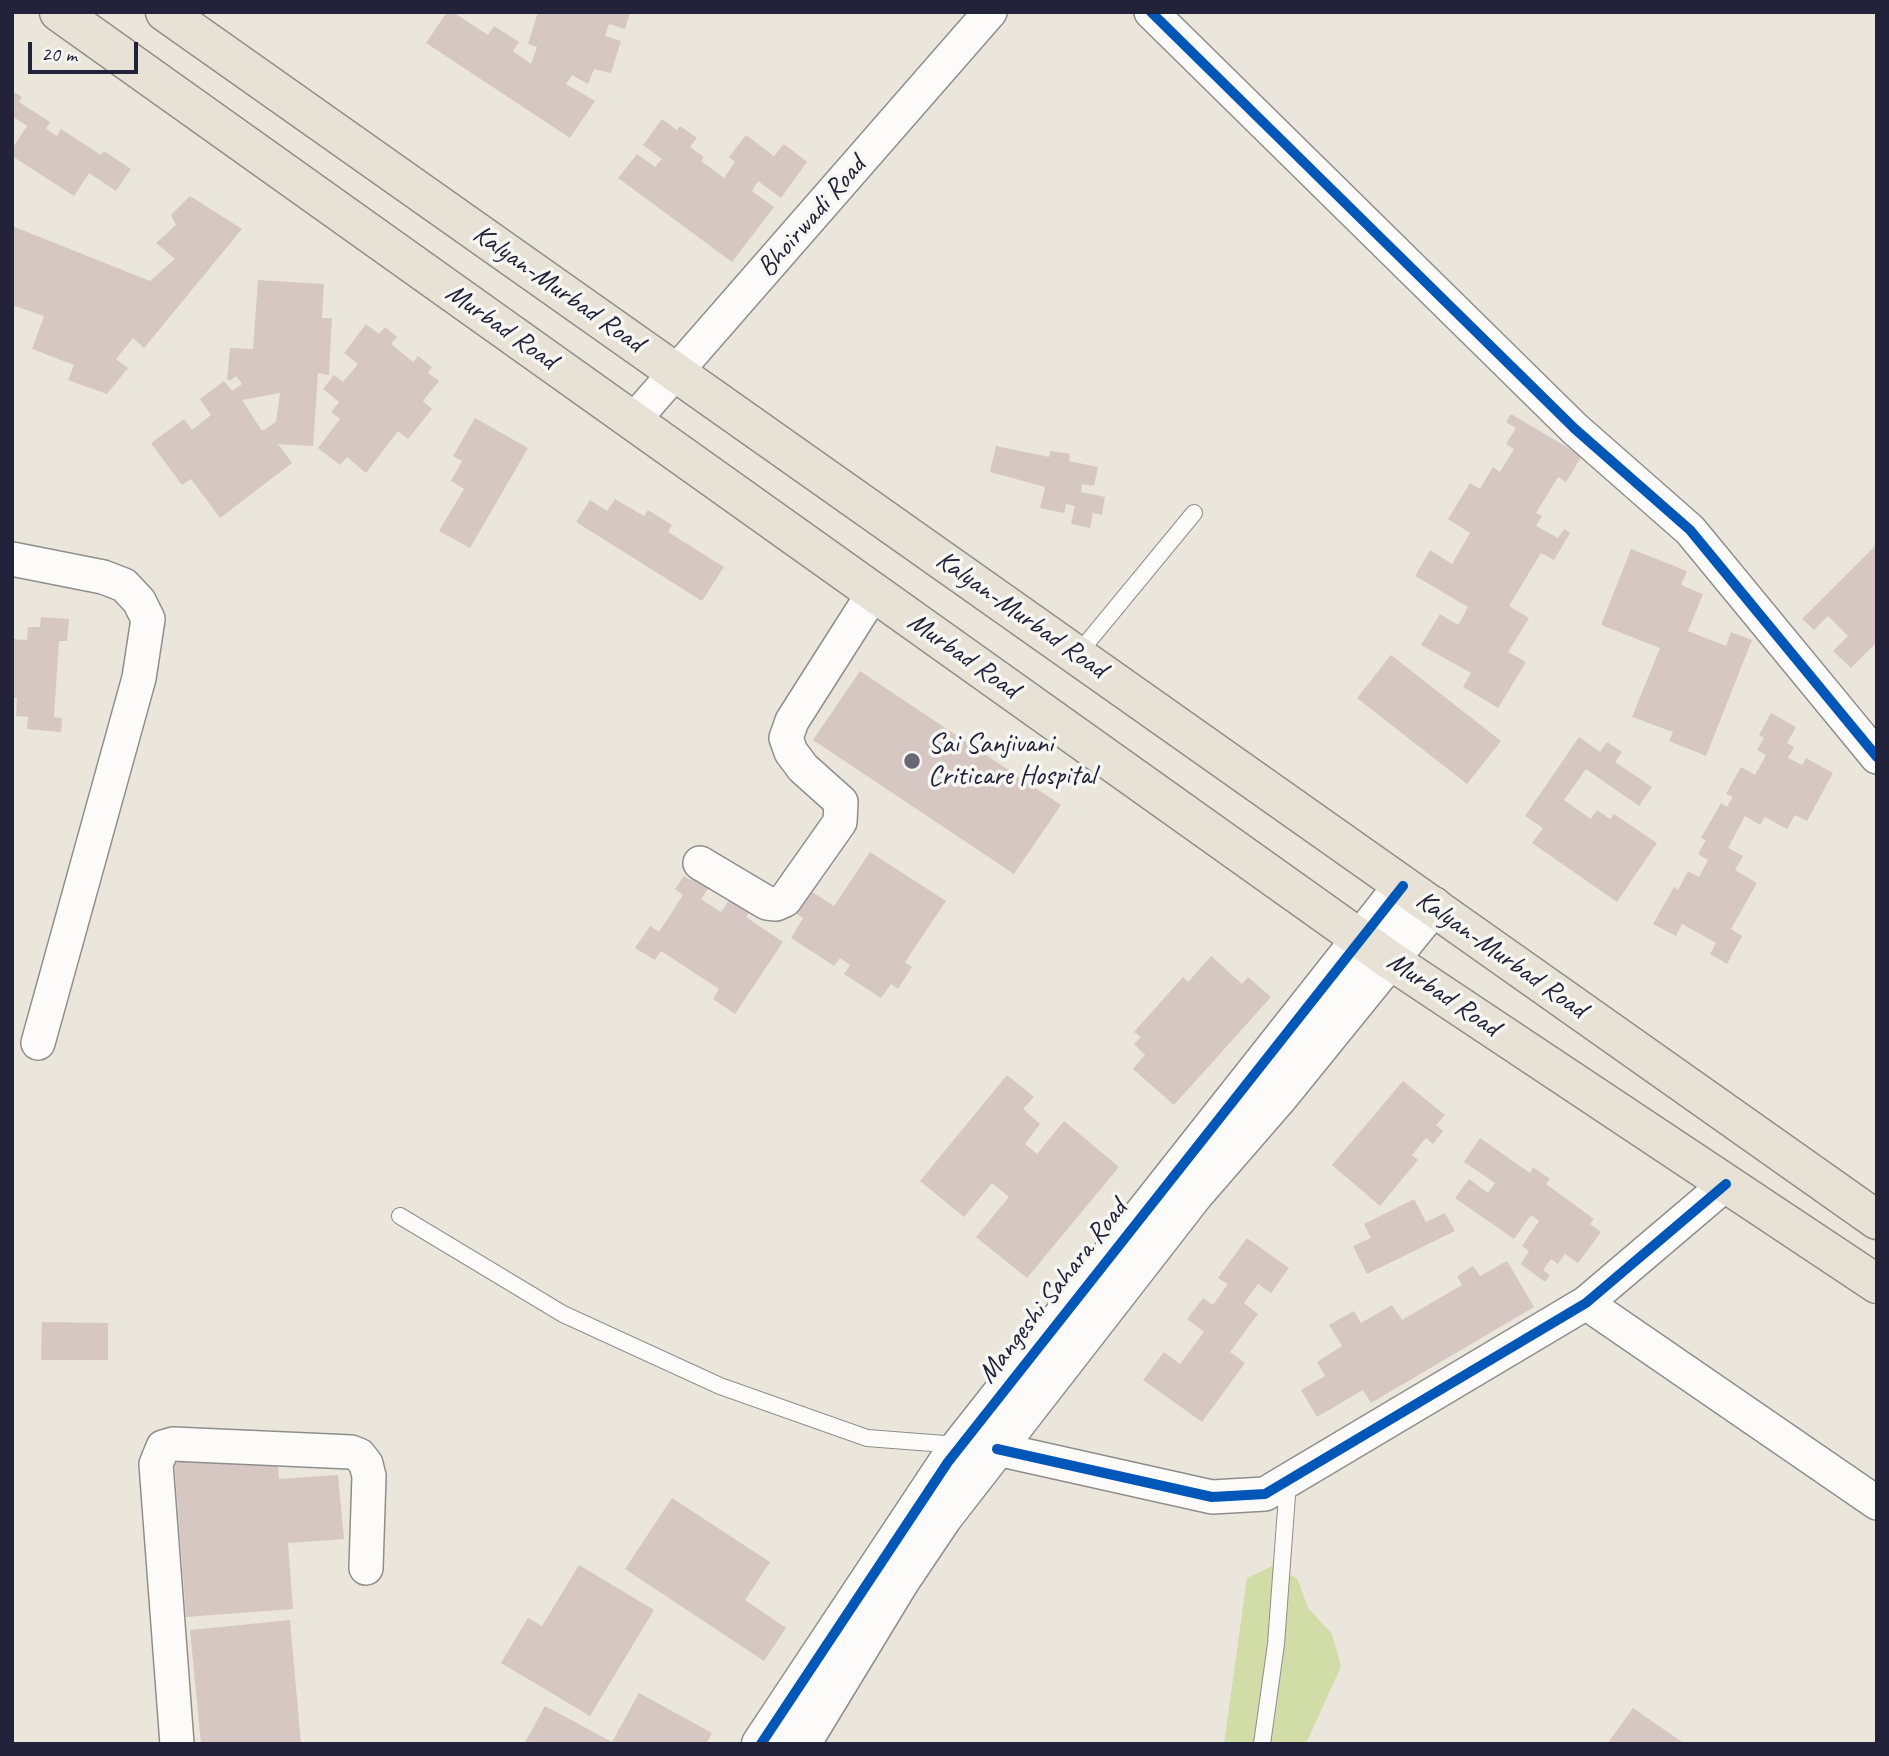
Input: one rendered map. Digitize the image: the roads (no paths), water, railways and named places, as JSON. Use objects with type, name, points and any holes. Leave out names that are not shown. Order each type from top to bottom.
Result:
[{"type":"highway","name":"Murbad Road","points":[[59,12],[1376,949],[1877,1284]]},
{"type":"highway","name":"Kalyan-Murbad Road","points":[[165,12],[1877,1220]]},
{"type":"street","name":"Bhoirwadi Road","points":[[633,421],[990,12]]},
{"type":"street","points":[[1151,12],[1575,429],[1690,530],[1876,756]]},
{"type":"street","points":[[12,559],[103,577],[124,585],[139,601],[148,619],[139,678],[38,1043]]},
{"type":"street","points":[[700,863],[767,903],[776,904],[785,900],[840,822],[841,802],[803,768],[791,752],[786,738],[792,721],[874,592]]},
{"type":"street","name":"Mangeshi Sahara Road","points":[[761,1744],[960,1446],[1418,896]]},
{"type":"street","name":"Mangeshi Sahara Road","points":[[801,1744],[900,1581],[943,1517],[1194,1194],[1376,949]]},
{"type":"street","points":[[997,1449],[1212,1496],[1265,1494],[1586,1303],[1726,1184]]},
{"type":"street","points":[[1586,1303],[1877,1503]]},
{"type":"street","points":[[177,1744],[156,1464],[163,1447],[173,1444],[351,1452],[359,1455],[366,1464],[369,1476],[366,1568]]},
{"type":"lane","points":[[1077,655],[1194,513]]},
{"type":"lane","points":[[400,1216],[563,1314],[720,1386],[867,1438],[997,1449]]},
{"type":"lane","points":[[1262,1744],[1276,1644],[1287,1482]]},
{"type":"place","name":"Sai Sanjivani Criticare Hospital","points":[[912,761]]}]
